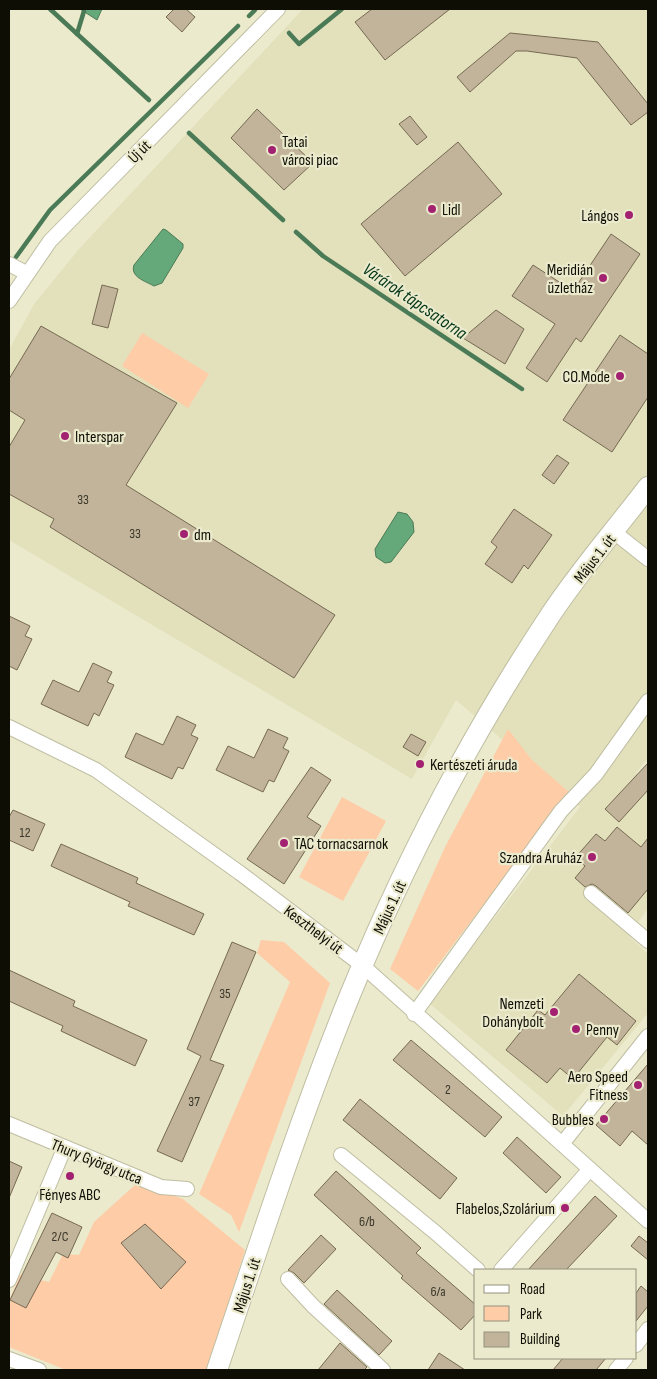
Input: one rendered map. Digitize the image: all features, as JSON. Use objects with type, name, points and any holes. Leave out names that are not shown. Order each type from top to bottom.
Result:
[{"type":"main road","name":"Május 1. út","points":[[218,1370],[298,1134],[363,966],[398,887],[441,801],[493,709],[553,612],[648,487]]},
{"type":"street","name":"Új út","points":[[9,301],[26,273],[50,241],[278,9]]},
{"type":"street","points":[[9,264],[26,273]]},
{"type":"street","points":[[614,532],[648,559]]},
{"type":"street","points":[[414,1014],[561,811],[596,774],[648,701]]},
{"type":"street","name":"Keszthelyi út","points":[[9,727],[62,751],[96,770],[240,873],[363,966],[414,1014],[648,1221]]},
{"type":"street","points":[[591,893],[648,942]]},
{"type":"street","points":[[562,1144],[648,1036]]},
{"type":"street","name":"Thury György utca","points":[[9,1124],[64,1149],[161,1187],[187,1189]]},
{"type":"street","points":[[9,1280],[64,1149]]},
{"type":"street","points":[[341,1155],[436,1232],[477,1269]]},
{"type":"street","points":[[503,1269],[590,1169]]},
{"type":"street","points":[[288,1279],[313,1306],[383,1370]]},
{"type":"street","points":[[637,1344],[648,1329]]},
{"type":"street","points":[[9,1359],[38,1370]]},
{"type":"street","points":[[616,1370],[625,1359]]},
{"type":"shaded area","points":[[80,9],[102,9],[97,20]]},
{"type":"shaded area","points":[[303,9],[646,9],[648,12],[648,758],[636,773],[648,784],[648,908],[629,936],[648,954],[648,1013],[563,1116],[429,1003],[580,807],[456,700],[412,779],[9,540],[9,350],[34,304],[79,249]]},
{"type":"shaded area","points":[[163,229],[183,244],[183,248],[162,283],[154,286],[136,276],[133,269],[134,265]]},
{"type":"shaded area","points":[[398,512],[407,514],[413,522],[414,532],[391,562],[385,563],[376,557],[375,549]]},
{"type":"green space","points":[[142,333],[209,374],[188,408],[122,366]]},
{"type":"green space","points":[[508,729],[532,760],[569,792],[418,991],[390,969],[445,847]]},
{"type":"green space","points":[[342,797],[386,821],[343,901],[299,877]]},
{"type":"green space","points":[[261,940],[284,942],[330,983],[239,1232],[231,1215],[199,1194],[290,982],[257,953]]},
{"type":"green space","points":[[137,1183],[183,1199],[245,1250],[207,1370],[66,1370],[9,1347],[9,1301],[20,1275],[49,1282],[63,1254],[79,1255],[94,1222]]},
{"type":"building","points":[[174,9],[186,9],[195,17],[182,32],[166,17]]},
{"type":"building","points":[[372,9],[450,9],[385,60],[355,22]]},
{"type":"building","points":[[510,33],[598,42],[648,104],[648,112],[631,125],[577,58],[527,51],[516,51],[470,92],[457,77]]},
{"type":"building","name":"Tatai városi piac","points":[[257,109],[313,163],[284,190],[231,138]]},
{"type":"building","points":[[410,116],[427,137],[417,145],[399,124]]},
{"type":"building","name":"Lidl","points":[[458,142],[502,194],[405,276],[361,224]]},
{"type":"building","name":"Meridián üzletház","points":[[611,234],[640,254],[581,342],[576,338],[547,382],[526,368],[555,324],[512,296],[533,265],[573,291]]},
{"type":"building","points":[[102,285],[118,289],[108,328],[92,324]]},
{"type":"building","points":[[496,310],[524,329],[505,364],[463,338]]},
{"type":"building","points":[[41,326],[177,403],[126,485],[335,615],[294,678],[50,527],[54,519],[9,494],[9,447],[25,420],[9,410],[9,379]]},
{"type":"building","name":"CO.Mode","points":[[620,335],[648,354],[648,397],[612,452],[563,420]]},
{"type":"building","points":[[557,455],[569,463],[554,484],[542,475]]},
{"type":"building","points":[[514,509],[552,535],[528,569],[524,565],[512,583],[485,564],[497,547],[491,542]]},
{"type":"building","points":[[9,616],[30,626],[25,636],[32,639],[17,670],[9,666]]},
{"type":"building","points":[[93,663],[112,672],[107,682],[114,685],[99,716],[94,713],[88,726],[41,704],[53,680],[79,692]]},
{"type":"building","points":[[177,716],[196,725],[191,735],[198,738],[183,769],[178,767],[172,779],[125,757],[136,733],[163,745]]},
{"type":"building","points":[[268,729],[288,738],[283,748],[289,751],[274,782],[269,780],[263,792],[216,770],[228,746],[254,758]]},
{"type":"building","points":[[411,734],[426,742],[418,756],[403,747]]},
{"type":"building","points":[[648,763],[648,790],[619,822],[605,809]]},
{"type":"building","name":"TAC tornacsarnok","points":[[311,767],[331,780],[307,817],[321,826],[284,884],[247,859]]},
{"type":"building","points":[[13,810],[45,824],[33,851],[9,840],[9,817]]},
{"type":"building","points":[[617,827],[641,847],[648,838],[648,889],[628,913],[596,886],[592,884],[585,887],[575,878],[585,866],[575,858],[596,834],[605,841]]},
{"type":"building","points":[[61,844],[138,878],[136,883],[204,914],[194,935],[128,906],[130,902],[51,866]]},
{"type":"building","points":[[232,942],[256,952],[210,1060],[224,1065],[182,1162],[157,1151],[201,1056],[187,1049]]},
{"type":"building","points":[[9,970],[75,1001],[73,1006],[147,1040],[135,1066],[61,1031],[63,1026],[9,1001]]},
{"type":"building","name":"Penny","points":[[579,974],[636,1021],[617,1045],[607,1037],[573,1079],[560,1068],[547,1083],[506,1050],[538,1010],[545,1015]]},
{"type":"building","points":[[411,1040],[502,1117],[485,1137],[393,1060]]},
{"type":"building","points":[[648,1064],[648,1145],[632,1131],[620,1146],[596,1125]]},
{"type":"building","points":[[360,1099],[457,1178],[440,1199],[343,1120]]},
{"type":"building","points":[[517,1137],[561,1177],[546,1193],[503,1153]]},
{"type":"building","points":[[9,1161],[22,1167],[9,1198]]},
{"type":"building","points":[[336,1171],[421,1248],[416,1253],[474,1303],[474,1316],[461,1330],[401,1278],[403,1276],[314,1195]]},
{"type":"building","points":[[595,1196],[617,1216],[567,1269],[529,1269]]},
{"type":"building","points":[[52,1213],[82,1227],[68,1258],[56,1252],[26,1308],[10,1300]]},
{"type":"building","points":[[145,1224],[186,1262],[161,1289],[121,1243]]},
{"type":"building","points":[[321,1235],[336,1249],[304,1283],[288,1270]]},
{"type":"building","points":[[639,1236],[648,1243],[648,1260],[631,1246]]},
{"type":"building","points":[[641,1286],[648,1292],[648,1306],[637,1320],[637,1292]]},
{"type":"building","points":[[337,1290],[392,1341],[379,1355],[324,1304]]},
{"type":"building","points":[[340,1343],[367,1367],[364,1370],[318,1370]]},
{"type":"building","points":[[439,1353],[465,1370],[428,1370]]},
{"type":"building","points":[[562,1359],[605,1359],[596,1370],[553,1370]]},
{"type":"waterway","name":"Várárok tápcsatorna","points":[[50,9],[149,100]]},
{"type":"waterway","points":[[289,33],[299,44],[342,9]]},
{"type":"waterway","points":[[249,16],[255,10]]},
{"type":"waterway","points":[[77,34],[84,11]]},
{"type":"waterway","points":[[16,257],[50,210],[238,26]]},
{"type":"waterway","name":"Várárok tápcsatorna","points":[[189,133],[283,220]]},
{"type":"waterway","name":"Várárok tápcsatorna","points":[[296,232],[323,256],[522,389]]},
{"type":"place","name":"Tatai városi piac","points":[[272,150]]},
{"type":"place","name":"Lidl","points":[[432,209]]},
{"type":"place","name":"Lángos","points":[[629,215]]},
{"type":"place","name":"Meridián üzletház","points":[[603,278]]},
{"type":"place","name":"CO.Mode","points":[[620,376]]},
{"type":"place","name":"Interspar","points":[[65,436]]},
{"type":"place","name":"dm","points":[[184,534]]},
{"type":"place","name":"Kertészeti áruda","points":[[420,764]]},
{"type":"place","name":"TAC tornacsarnok","points":[[284,843]]},
{"type":"place","name":"Szandra Áruház","points":[[592,857]]},
{"type":"place","name":"Nemzeti Dohánybolt","points":[[554,1012]]},
{"type":"place","name":"Penny","points":[[576,1029]]},
{"type":"place","name":"Aero Speed Fitness","points":[[638,1085]]},
{"type":"place","name":"Bubbles","points":[[604,1119]]},
{"type":"place","name":"Fényes ABC","points":[[70,1176]]},
{"type":"place","name":"Flabelos,Szolárium","points":[[565,1208]]}]
